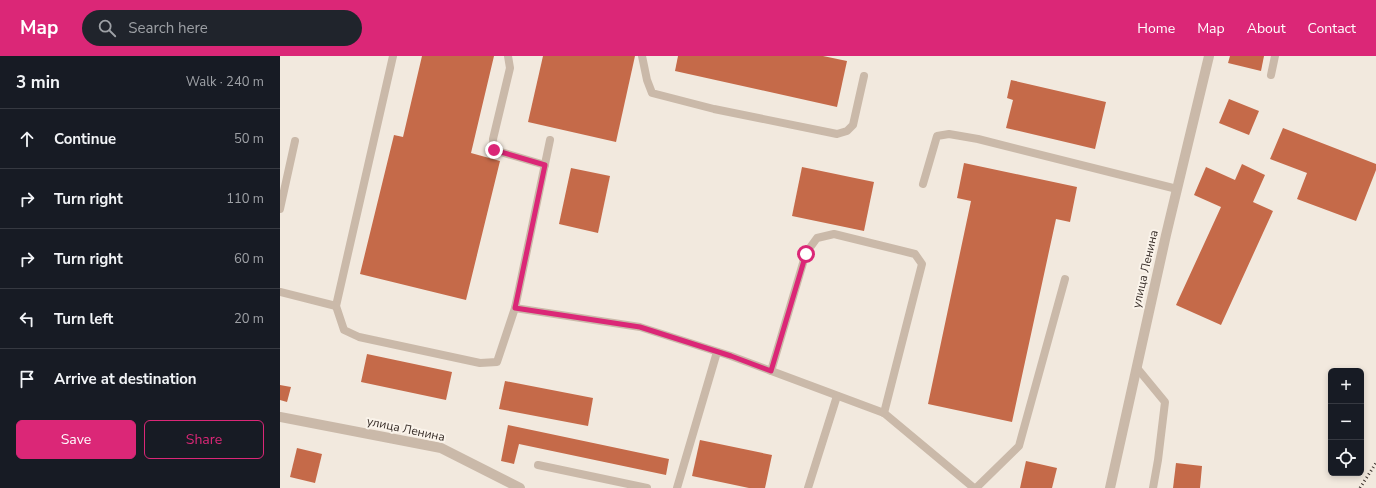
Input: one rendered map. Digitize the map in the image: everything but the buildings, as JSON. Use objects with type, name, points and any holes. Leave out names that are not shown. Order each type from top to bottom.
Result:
[{"type":"street","name":"улица Ленина","points":[[1110,488],[1208,56]]},
{"type":"street","name":"улица Ленина","points":[[280,417],[441,448],[520,488]]},
{"type":"lane","points":[[393,56],[336,306],[344,330],[360,337],[480,363],[497,362],[515,308],[550,140]]},
{"type":"lane","points":[[508,56],[510,68],[493,139],[494,150],[545,165]]},
{"type":"lane","points":[[642,56],[647,80],[652,93],[714,109],[837,134],[847,131],[852,125],[864,76]]},
{"type":"lane","points":[[1271,75],[1275,56]]},
{"type":"lane","points":[[923,184],[938,136],[949,134],[978,139],[1177,189]]},
{"type":"lane","points":[[280,209],[295,141]]},
{"type":"lane","points":[[771,371],[806,254],[817,238],[834,234],[915,254],[922,264],[884,413]]},
{"type":"lane","points":[[515,308],[640,327],[771,371],[884,413],[975,488],[1019,446],[1065,279]]},
{"type":"lane","points":[[280,292],[336,306]]},
{"type":"lane","points":[[677,488],[717,352]]},
{"type":"lane","points":[[1137,368],[1165,402],[1153,488]]},
{"type":"lane","points":[[808,488],[837,396]]},
{"type":"lane","points":[[538,465],[647,488]]},
{"type":"railway","points":[[1360,488],[1376,463]]},
{"type":"route","points":[[494,150],[545,165],[515,308],[640,327],[731,356],[771,371],[806,254]]}]
